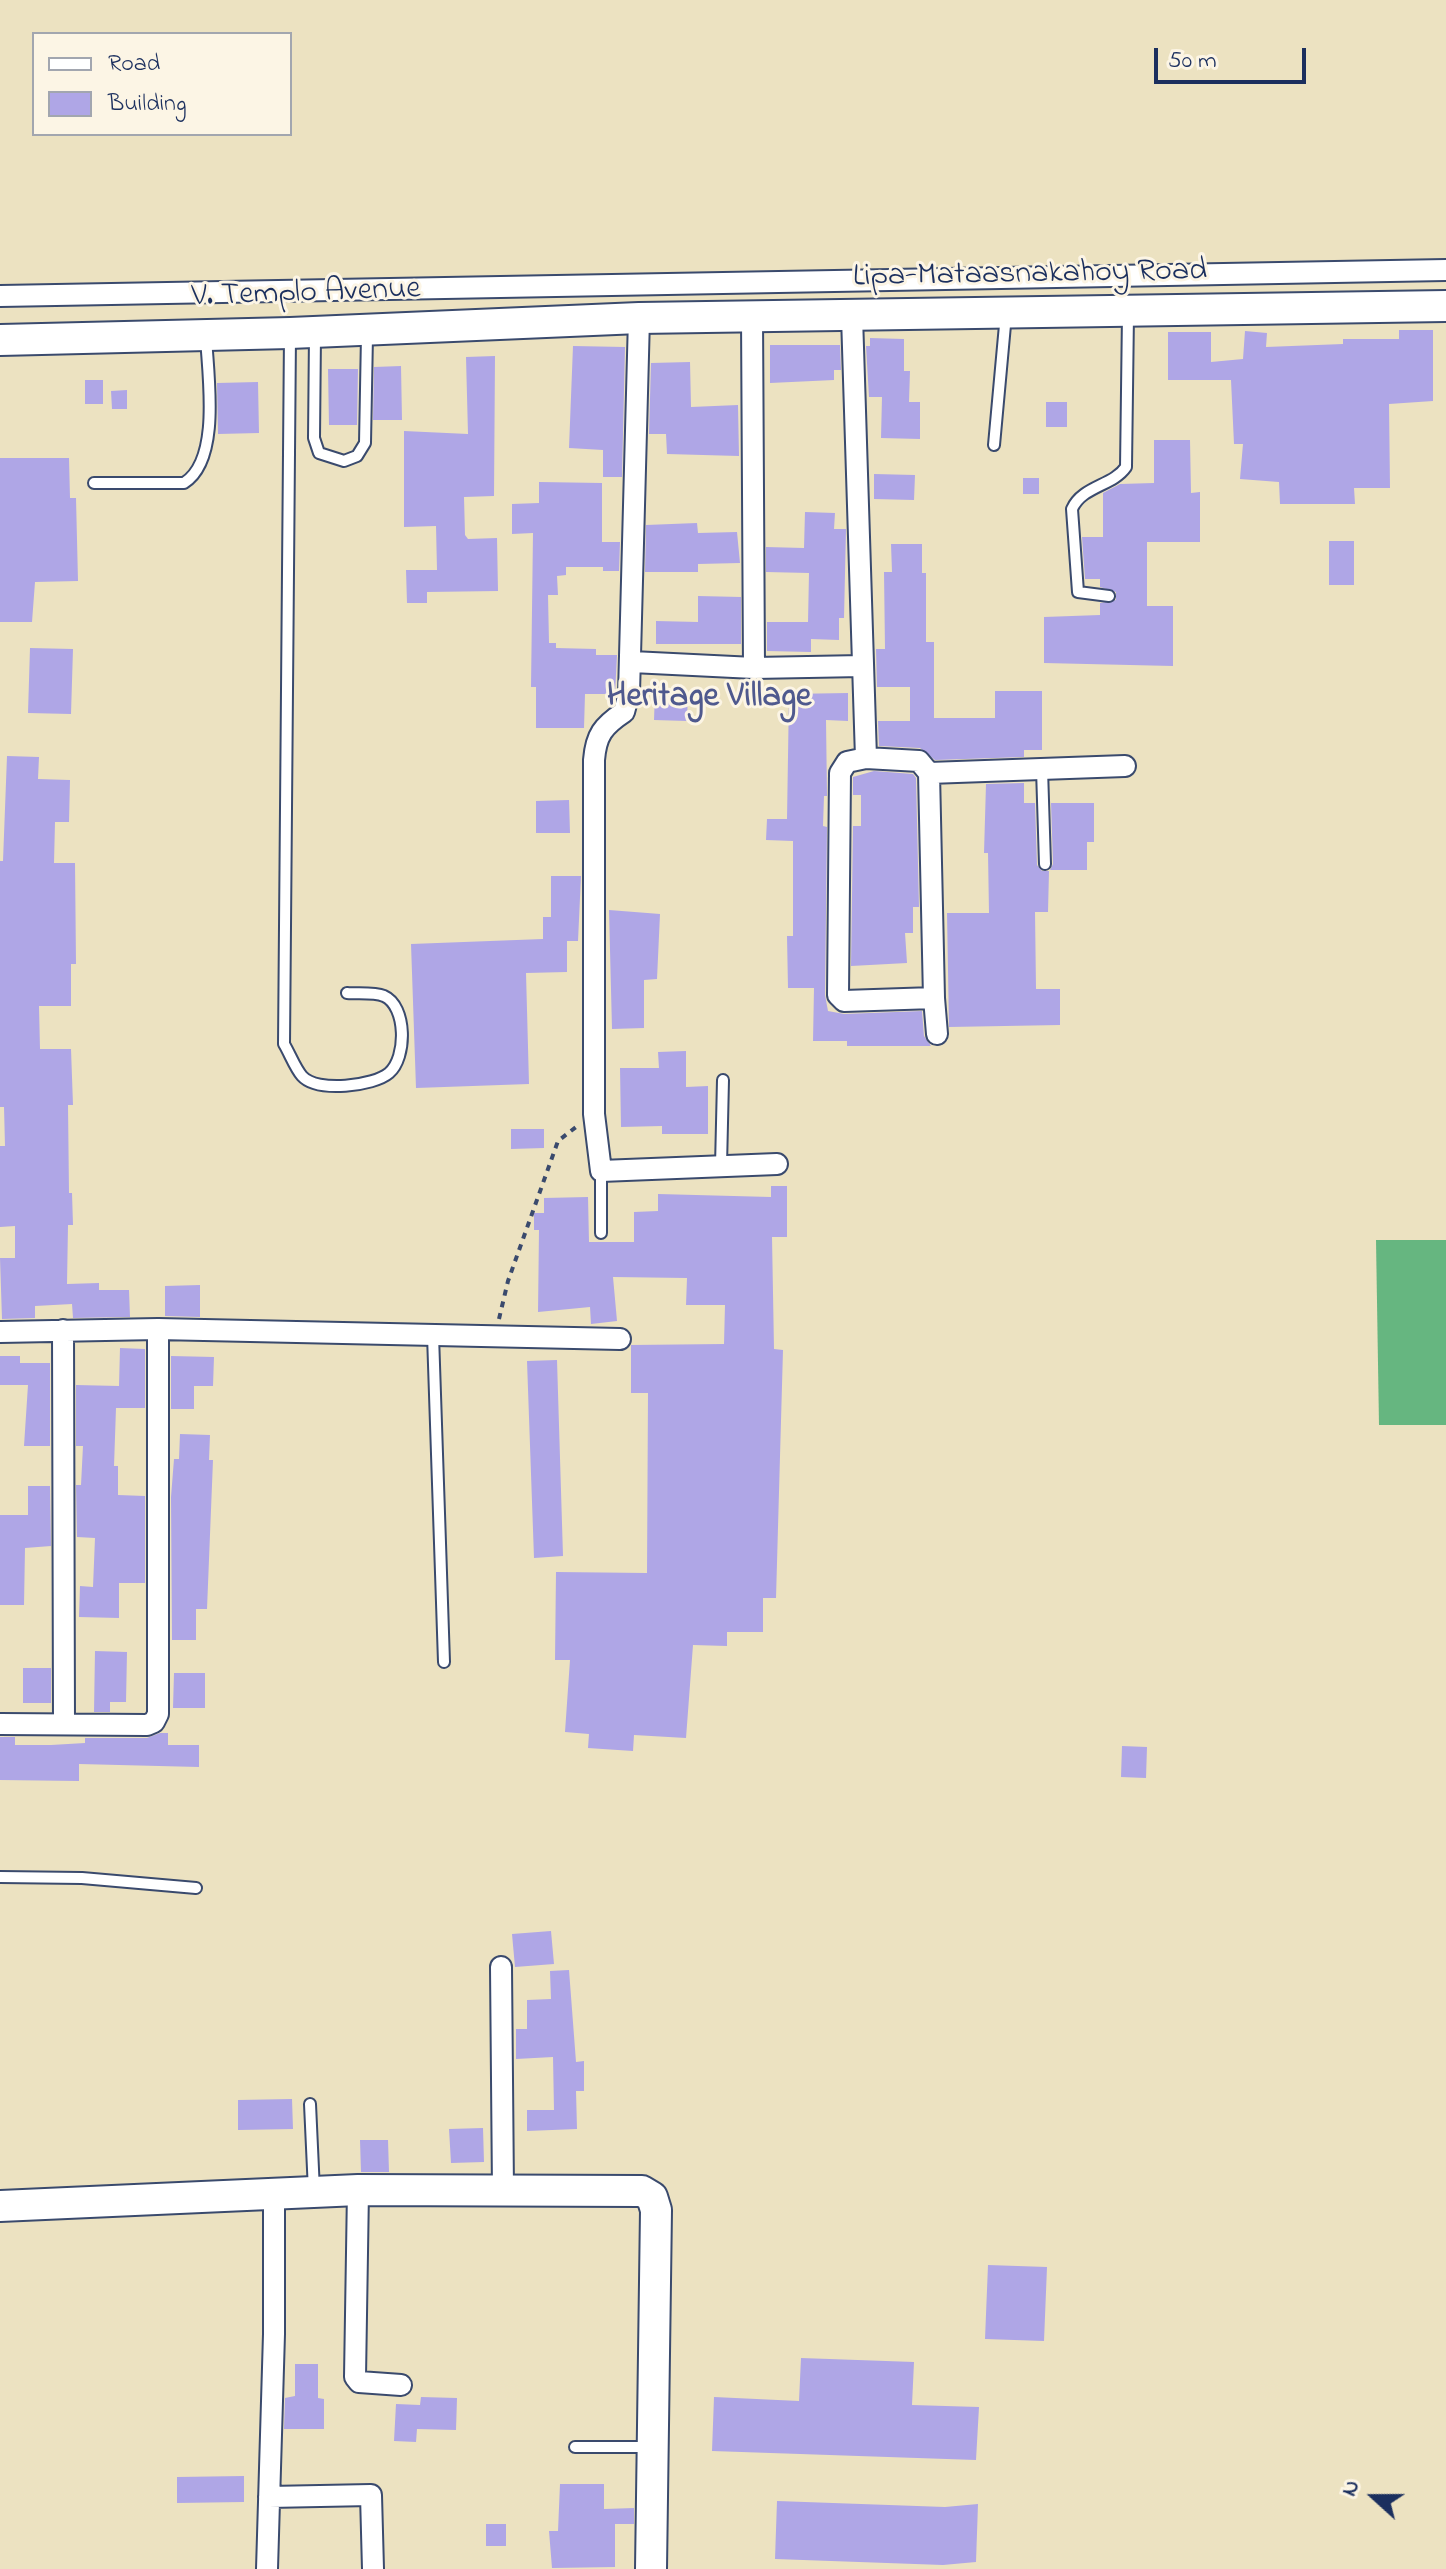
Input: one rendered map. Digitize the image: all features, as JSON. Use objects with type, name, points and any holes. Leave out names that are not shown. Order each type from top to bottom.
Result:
[{"type":"main road","name":"Lipa-Mataasnakahoy Road","points":[[627,318],[1446,306]]},
{"type":"main road","name":"V. Templo Avenue","points":[[0,340],[302,333],[627,318]]},
{"type":"main road","points":[[0,2206],[358,2190],[642,2191],[652,2197],[656,2210],[651,2569]]},
{"type":"street","points":[[0,296],[1446,270]]},
{"type":"street","points":[[752,316],[754,668]]},
{"type":"street","points":[[852,316],[866,758]]},
{"type":"street","points":[[627,318],[632,662],[628,703],[596,739],[594,1114],[601,1171],[777,1164]]},
{"type":"street","points":[[632,662],[754,668],[862,666]]},
{"type":"street","points":[[934,998],[844,1001],[838,995],[840,773],[847,762],[866,758],[919,761],[929,773],[937,1034]]},
{"type":"street","points":[[929,773],[1125,766]]},
{"type":"street","points":[[0,1332],[158,1329],[620,1339]]},
{"type":"street","points":[[0,1724],[147,1725],[154,1722],[158,1714],[158,1329]]},
{"type":"street","points":[[63,1330],[64,1724]]},
{"type":"street","points":[[501,1967],[503,2191]]},
{"type":"street","points":[[358,2190],[355,2377],[359,2382],[401,2385]]},
{"type":"street","points":[[267,2569],[274,2195]]},
{"type":"street","points":[[269,2497],[371,2495],[373,2569]]},
{"type":"lane","points":[[1109,596],[1078,592],[1072,509],[1078,499],[1118,476],[1126,467],[1128,309]]},
{"type":"lane","points":[[994,445],[1006,312]]},
{"type":"lane","points":[[302,333],[314,438],[319,453],[344,461],[357,456],[365,443],[367,329]]},
{"type":"lane","points":[[302,333],[284,1044],[303,1077],[317,1085],[335,1087],[381,1079],[397,1063],[402,1035],[395,1005],[384,997],[347,993]]},
{"type":"lane","points":[[94,483],[184,483],[194,477],[203,460],[209,424],[206,335]]},
{"type":"lane","points":[[1042,769],[1045,864]]},
{"type":"lane","points":[[721,1166],[723,1080]]},
{"type":"lane","points":[[601,1171],[601,1233]]},
{"type":"lane","points":[[433,1335],[444,1662]]},
{"type":"lane","points":[[0,1877],[82,1878],[196,1888]]},
{"type":"lane","points":[[310,2104],[314,2193]]},
{"type":"lane","points":[[575,2447],[652,2447]]},
{"type":"path","points":[[494,1336],[508,1281],[558,1141],[594,1114]]},
{"type":"green space","points":[[1376,1240],[1446,1240],[1446,1425],[1379,1425]]},
{"type":"building","points":[[1399,330],[1433,330],[1433,401],[1389,404],[1390,488],[1354,488],[1355,504],[1280,504],[1279,482],[1240,479],[1243,444],[1234,444],[1231,380],[1168,380],[1168,332],[1211,332],[1211,362],[1243,359],[1245,331],[1267,333],[1266,347],[1343,344],[1343,339],[1399,339]]},
{"type":"building","points":[[870,338],[904,339],[904,371],[910,371],[909,402],[920,402],[920,439],[881,438],[882,397],[869,397],[866,346],[870,346]]},
{"type":"building","points":[[770,345],[840,345],[841,370],[834,370],[834,380],[770,383]]},
{"type":"building","points":[[573,346],[625,347],[622,477],[603,477],[603,450],[569,448]]},
{"type":"building","points":[[495,356],[494,496],[464,497],[465,535],[468,539],[497,538],[498,591],[427,592],[427,603],[407,603],[406,570],[437,570],[436,526],[404,527],[404,431],[468,434],[466,357]]},
{"type":"building","points":[[690,362],[691,407],[738,405],[739,456],[667,454],[666,434],[649,434],[651,363]]},
{"type":"building","points":[[401,366],[402,420],[373,420],[374,367]]},
{"type":"building","points":[[328,369],[358,369],[357,425],[329,425]]},
{"type":"building","points":[[85,380],[103,380],[103,404],[85,404]]},
{"type":"building","points":[[258,382],[259,433],[218,434],[217,383]]},
{"type":"building","points":[[127,390],[127,409],[112,409],[111,391]]},
{"type":"building","points":[[1046,402],[1067,402],[1067,427],[1046,427]]},
{"type":"building","points":[[1154,440],[1190,440],[1191,493],[1200,492],[1200,542],[1147,542],[1147,606],[1173,606],[1173,666],[1044,663],[1044,617],[1100,615],[1100,603],[1116,600],[1116,592],[1100,587],[1100,579],[1085,579],[1082,537],[1103,537],[1103,493],[1120,484],[1154,483]]},
{"type":"building","points":[[0,458],[69,458],[70,498],[76,498],[78,581],[35,582],[32,622],[0,622]]},
{"type":"building","points":[[874,474],[915,475],[914,500],[874,499]]},
{"type":"building","points":[[1023,478],[1039,478],[1039,494],[1023,494]]},
{"type":"building","points":[[539,482],[602,483],[602,542],[620,542],[619,571],[603,571],[603,567],[566,567],[566,575],[557,576],[558,595],[548,595],[549,643],[556,643],[556,648],[596,649],[596,655],[617,655],[615,694],[585,694],[584,728],[536,728],[536,687],[531,687],[533,533],[512,534],[512,504],[539,503]]},
{"type":"building","points":[[805,512],[835,513],[834,529],[846,529],[844,618],[839,618],[839,640],[811,639],[811,652],[767,651],[767,622],[808,622],[809,573],[766,572],[766,547],[804,548]]},
{"type":"building","points":[[697,523],[698,533],[737,532],[740,563],[698,564],[698,572],[645,572],[646,525]]},
{"type":"building","points":[[1329,541],[1354,541],[1354,585],[1329,585]]},
{"type":"building","points":[[891,544],[922,544],[922,573],[926,573],[926,642],[934,642],[934,718],[995,718],[995,691],[1042,691],[1042,750],[1024,750],[1024,757],[935,760],[920,748],[879,746],[878,721],[910,721],[910,687],[877,687],[876,649],[885,649],[884,572],[892,572]]},
{"type":"building","points":[[698,596],[741,597],[741,644],[656,644],[656,621],[698,622]]},
{"type":"building","points":[[30,648],[73,649],[71,714],[28,713]]},
{"type":"building","points":[[655,692],[688,692],[687,721],[654,720]]},
{"type":"building","points":[[848,693],[848,721],[826,720],[827,796],[824,796],[823,826],[827,827],[825,995],[828,1011],[844,1014],[922,1011],[924,1036],[931,1046],[847,1046],[847,1041],[813,1041],[814,988],[788,988],[787,936],[793,936],[793,841],[766,840],[767,819],[787,819],[789,694]]},
{"type":"building","points":[[7,756],[39,757],[38,779],[70,780],[69,822],[55,822],[54,863],[75,863],[76,964],[71,964],[71,1006],[39,1006],[40,1049],[71,1049],[73,1105],[68,1105],[69,1193],[72,1193],[73,1225],[68,1225],[67,1284],[99,1283],[99,1290],[129,1290],[130,1317],[73,1318],[72,1304],[35,1306],[35,1318],[2,1319],[0,1258],[15,1258],[15,1226],[0,1227],[0,1146],[5,1146],[4,1107],[0,1107],[0,861],[3,861]]},
{"type":"building","points":[[874,771],[913,774],[916,778],[919,907],[913,907],[913,933],[905,933],[907,963],[851,966],[853,826],[861,826],[861,795],[853,795],[853,777]]},
{"type":"building","points":[[1024,783],[1024,803],[1035,803],[1037,865],[1042,871],[1049,871],[1048,912],[1035,912],[1036,989],[1060,989],[1060,1025],[949,1027],[947,913],[989,913],[988,853],[984,853],[986,784]]},
{"type":"building","points":[[569,800],[570,833],[536,833],[536,801]]},
{"type":"building","points":[[1051,803],[1094,803],[1094,842],[1087,842],[1087,870],[1050,870],[1053,864]]},
{"type":"building","points":[[551,876],[581,876],[578,941],[567,941],[567,972],[526,973],[529,1084],[416,1088],[411,944],[543,939],[543,917],[551,917]]},
{"type":"building","points":[[609,910],[660,914],[657,979],[644,980],[644,1028],[612,1029]]},
{"type":"building","points":[[686,1051],[686,1087],[708,1086],[708,1134],[662,1134],[662,1126],[621,1127],[620,1068],[659,1068],[658,1052]]},
{"type":"building","points":[[511,1129],[544,1129],[544,1148],[511,1149]]},
{"type":"building","points":[[771,1186],[787,1186],[787,1237],[772,1237],[774,1349],[783,1350],[776,1598],[763,1598],[763,1632],[727,1632],[727,1646],[693,1645],[686,1738],[634,1735],[633,1751],[588,1748],[589,1734],[565,1732],[570,1660],[555,1660],[556,1572],[647,1573],[648,1393],[631,1393],[631,1345],[724,1344],[725,1305],[686,1305],[687,1278],[613,1277],[617,1321],[591,1324],[590,1307],[538,1312],[539,1230],[534,1230],[534,1213],[544,1213],[544,1198],[588,1197],[589,1242],[634,1242],[634,1212],[658,1211],[658,1194],[771,1197]]},
{"type":"building","points":[[200,1285],[200,1317],[165,1316],[165,1286]]},
{"type":"building","points":[[120,1348],[145,1349],[145,1408],[116,1408],[114,1466],[118,1466],[118,1495],[145,1496],[145,1583],[119,1583],[119,1618],[79,1617],[80,1586],[93,1587],[95,1538],[77,1537],[76,1485],[81,1485],[83,1446],[76,1446],[76,1385],[119,1386]]},
{"type":"building","points":[[0,1356],[20,1356],[20,1363],[50,1363],[50,1446],[24,1446],[28,1385],[0,1385]]},
{"type":"building","points":[[171,1356],[214,1357],[213,1386],[194,1386],[194,1409],[171,1409]]},
{"type":"building","points":[[557,1360],[563,1556],[534,1558],[527,1361]]},
{"type":"building","points":[[180,1434],[210,1435],[209,1460],[213,1460],[207,1609],[196,1609],[196,1640],[172,1640],[171,1497],[174,1459],[179,1459]]},
{"type":"building","points":[[28,1486],[50,1486],[51,1546],[25,1548],[24,1605],[0,1605],[0,1515],[28,1515]]},
{"type":"building","points":[[95,1651],[127,1652],[126,1702],[110,1702],[110,1712],[94,1712]]},
{"type":"building","points":[[23,1668],[51,1668],[51,1703],[23,1703]]},
{"type":"building","points":[[174,1673],[205,1673],[205,1708],[173,1708]]},
{"type":"building","points":[[168,1733],[168,1745],[199,1745],[199,1767],[79,1764],[79,1781],[0,1780],[0,1737],[15,1737],[15,1745],[51,1745],[85,1743],[85,1738],[147,1738]]},
{"type":"building","points":[[1122,1746],[1147,1747],[1146,1778],[1121,1777]]},
{"type":"building","points":[[551,1931],[554,1964],[515,1967],[512,1934]]},
{"type":"building","points":[[569,1970],[576,2062],[584,2061],[584,2091],[576,2091],[577,2129],[527,2131],[527,2110],[554,2110],[553,2057],[516,2059],[516,2029],[527,2029],[527,2000],[551,1999],[550,1971]]},
{"type":"building","points":[[292,2099],[293,2129],[238,2130],[238,2100]]},
{"type":"building","points":[[483,2128],[484,2162],[451,2163],[449,2129]]},
{"type":"building","points":[[360,2140],[388,2140],[389,2172],[361,2172]]},
{"type":"building","points":[[988,2265],[1047,2267],[1044,2341],[985,2339]]},
{"type":"building","points":[[801,2358],[914,2362],[912,2405],[979,2407],[976,2460],[712,2451],[714,2397],[799,2401]]},
{"type":"building","points":[[295,2364],[318,2364],[318,2398],[324,2399],[324,2429],[284,2429],[285,2398],[295,2396]]},
{"type":"building","points":[[421,2397],[457,2398],[456,2430],[417,2429],[416,2442],[394,2441],[396,2404],[420,2405]]},
{"type":"building","points":[[244,2476],[244,2502],[177,2503],[177,2477]]},
{"type":"building","points":[[560,2484],[604,2484],[604,2509],[634,2508],[634,2524],[615,2524],[615,2567],[552,2568],[549,2531],[558,2531]]},
{"type":"building","points":[[777,2501],[945,2507],[978,2504],[976,2562],[943,2565],[775,2559]]},
{"type":"building","points":[[486,2524],[506,2524],[506,2546],[486,2546]]},
{"type":"district","name":"Heritage Village","points":[[709,699]]}]
